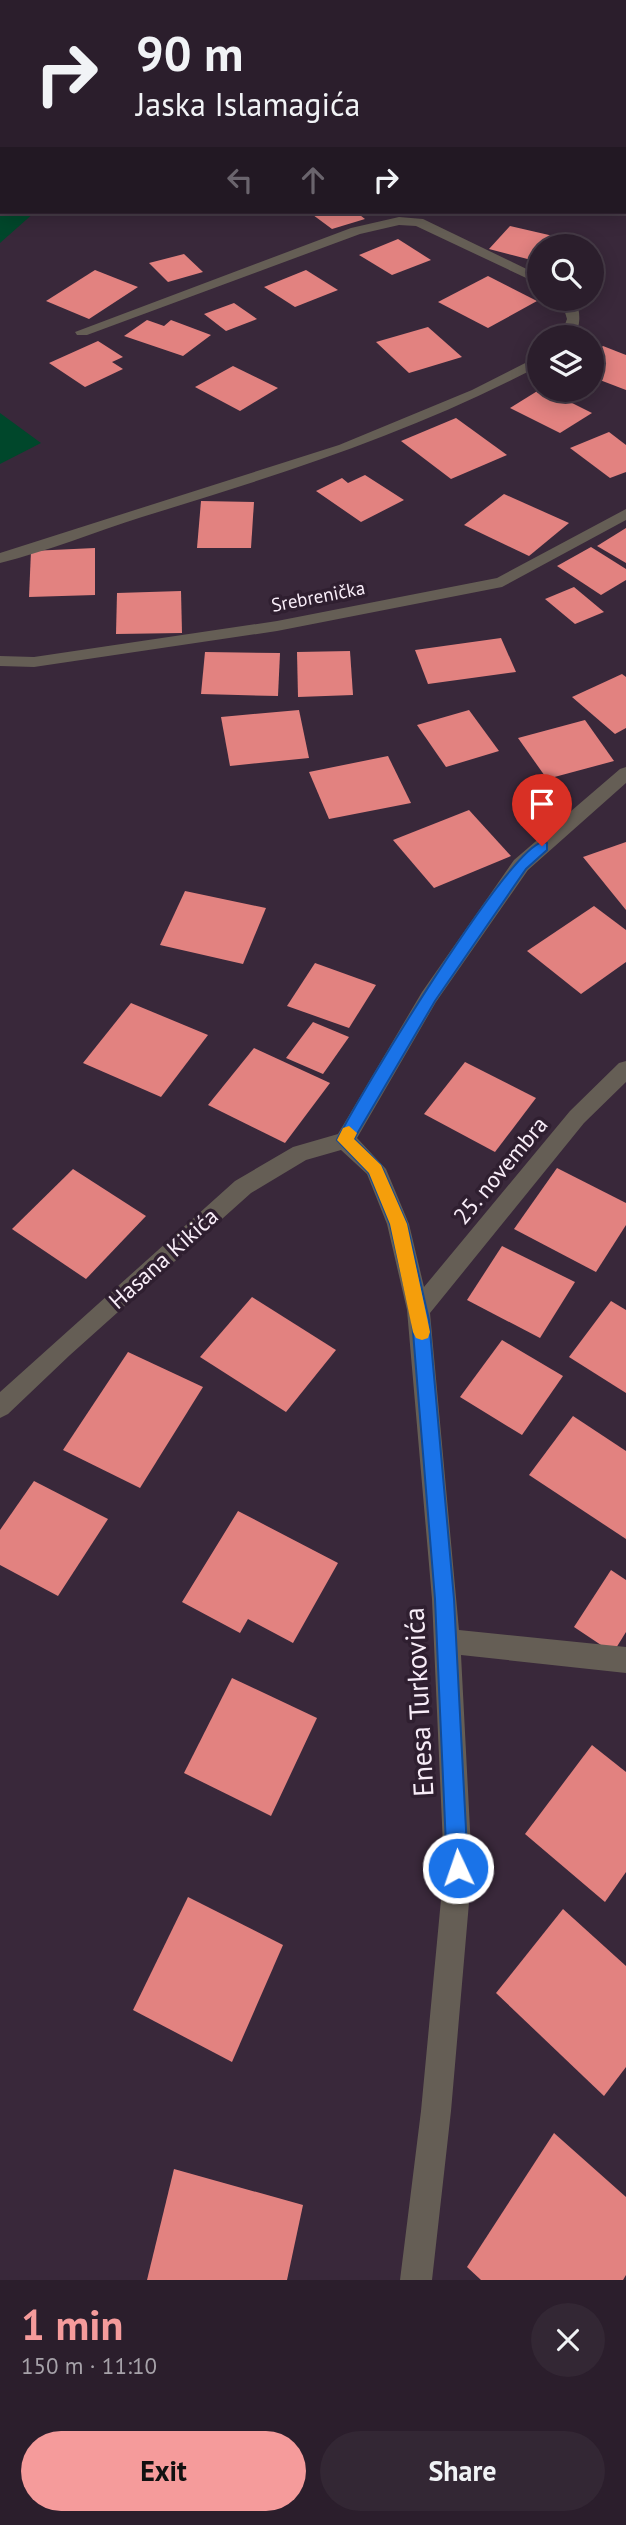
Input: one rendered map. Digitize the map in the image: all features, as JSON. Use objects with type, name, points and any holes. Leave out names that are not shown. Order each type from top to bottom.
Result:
[{"type":"street","points":[[82,332],[356,231],[399,221],[418,222],[527,274]]},
{"type":"street","points":[[0,558],[364,440],[503,381],[527,367]]},
{"type":"street","name":"Srebrenička","points":[[0,662],[34,662],[277,626],[502,582],[626,514]]},
{"type":"street","points":[[345,1140],[429,997],[521,865],[626,773]]},
{"type":"street","name":"25. novembra","points":[[418,1310],[578,1117],[626,1069]]},
{"type":"street","name":"Enesa Turkovića","points":[[345,1140],[375,1169],[380,1180],[398,1224],[418,1310],[447,1641],[458,1868],[436,2111],[416,2280]]},
{"type":"street","name":"Hasana Kikića","points":[[0,1407],[62,1348],[243,1187],[300,1153],[345,1140]]},
{"type":"street","points":[[447,1641],[626,1660]]},
{"type":"green space","points":[[0,214],[33,214],[0,243]]},
{"type":"green space","points":[[0,413],[41,443],[0,464]]},
{"type":"building","points":[[312,214],[359,214],[365,219],[332,229]]},
{"type":"building","points":[[510,226],[545,234],[527,234],[527,259],[489,249]]},
{"type":"building","points":[[398,239],[431,260],[392,275],[359,255]]},
{"type":"building","points":[[184,254],[203,272],[168,282],[149,263]]},
{"type":"building","points":[[95,270],[138,287],[89,319],[46,301]]},
{"type":"building","points":[[306,270],[338,290],[295,307],[264,287]]},
{"type":"building","points":[[488,276],[527,296],[527,307],[488,328],[438,302]]},
{"type":"building","points":[[234,303],[257,319],[226,331],[204,314]]},
{"type":"building","points":[[147,320],[164,326],[171,320],[211,335],[183,356],[124,336]]},
{"type":"building","points":[[428,327],[462,357],[409,373],[376,342]]},
{"type":"building","points":[[98,341],[123,357],[112,362],[123,369],[85,387],[49,363]]},
{"type":"building","points":[[604,346],[626,355],[626,390],[604,382]]},
{"type":"building","points":[[233,366],[278,388],[240,411],[195,387]]},
{"type":"building","points":[[527,397],[527,402],[570,402],[592,413],[560,433],[510,408]]},
{"type":"building","points":[[456,418],[507,455],[451,479],[401,441]]},
{"type":"building","points":[[609,432],[626,445],[626,472],[610,478],[570,448]]},
{"type":"building","points":[[365,475],[404,500],[361,522],[316,491],[342,478],[348,483]]},
{"type":"building","points":[[504,494],[569,523],[529,556],[464,525]]},
{"type":"building","points":[[201,501],[254,502],[251,548],[197,548]]},
{"type":"building","points":[[626,528],[626,563],[597,546]]},
{"type":"building","points":[[591,547],[626,569],[626,580],[601,595],[557,566]]},
{"type":"building","points":[[95,548],[95,595],[29,597],[31,551]]},
{"type":"building","points":[[574,587],[604,612],[575,624],[545,599]]},
{"type":"building","points":[[181,591],[182,633],[116,634],[117,593]]},
{"type":"building","points":[[501,638],[516,672],[428,684],[415,650]]},
{"type":"building","points":[[350,651],[353,695],[298,697],[297,652]]},
{"type":"building","points":[[205,652],[280,653],[278,696],[201,694]]},
{"type":"building","points":[[622,674],[626,677],[626,728],[615,734],[572,697]]},
{"type":"building","points":[[299,710],[309,758],[230,766],[221,717]]},
{"type":"building","points":[[469,710],[499,751],[446,767],[417,725]]},
{"type":"building","points":[[585,720],[614,761],[547,779],[518,738]]},
{"type":"building","points":[[388,756],[411,803],[329,819],[309,772]]},
{"type":"building","points":[[469,810],[511,856],[434,888],[393,840]]},
{"type":"building","points":[[626,842],[626,910],[583,857]]},
{"type":"building","points":[[185,891],[266,908],[243,964],[160,945]]},
{"type":"building","points":[[594,906],[626,930],[626,962],[581,994],[527,951]]},
{"type":"building","points":[[315,963],[376,985],[349,1028],[287,1006]]},
{"type":"building","points":[[131,1003],[208,1035],[161,1097],[83,1063]]},
{"type":"building","points":[[313,1022],[349,1037],[323,1074],[286,1058]]},
{"type":"building","points":[[254,1048],[330,1083],[285,1143],[208,1105]]},
{"type":"building","points":[[465,1062],[536,1098],[495,1152],[424,1114]]},
{"type":"building","points":[[557,1168],[626,1203],[626,1225],[596,1272],[514,1229]]},
{"type":"building","points":[[73,1169],[146,1216],[86,1279],[12,1229]]},
{"type":"building","points":[[502,1246],[575,1282],[540,1338],[467,1300]]},
{"type":"building","points":[[252,1297],[336,1350],[286,1412],[200,1357]]},
{"type":"building","points":[[611,1301],[626,1310],[626,1393],[569,1357]]},
{"type":"building","points":[[502,1340],[563,1376],[522,1435],[460,1397]]},
{"type":"building","points":[[128,1352],[203,1387],[140,1488],[63,1450]]},
{"type":"building","points":[[573,1416],[626,1451],[626,1539],[529,1475]]},
{"type":"building","points":[[34,1481],[108,1519],[58,1596],[0,1565],[0,1530]]},
{"type":"building","points":[[238,1511],[338,1563],[293,1643],[248,1619],[240,1633],[182,1602]]},
{"type":"building","points":[[611,1570],[626,1580],[626,1632],[613,1653],[574,1627]]},
{"type":"building","points":[[232,1678],[317,1718],[271,1816],[184,1773]]},
{"type":"building","points":[[592,1745],[626,1772],[626,1872],[605,1902],[525,1834]]},
{"type":"building","points":[[188,1897],[283,1945],[232,2062],[133,2010]]},
{"type":"building","points":[[563,1909],[626,1966],[626,2067],[604,2096],[496,1993]]},
{"type":"building","points":[[554,2133],[626,2197],[626,2275],[623,2280],[481,2280],[467,2267]]},
{"type":"building","points":[[174,2169],[303,2205],[287,2280],[147,2280]]},
{"type":"slow traffic","points":[[349,1133],[345,1140],[375,1169],[398,1224],[422,1332]]},
{"type":"route","points":[[458,1868],[445,1599],[421,1320],[398,1224],[375,1169],[345,1140],[429,997],[521,865],[542,846]]}]
